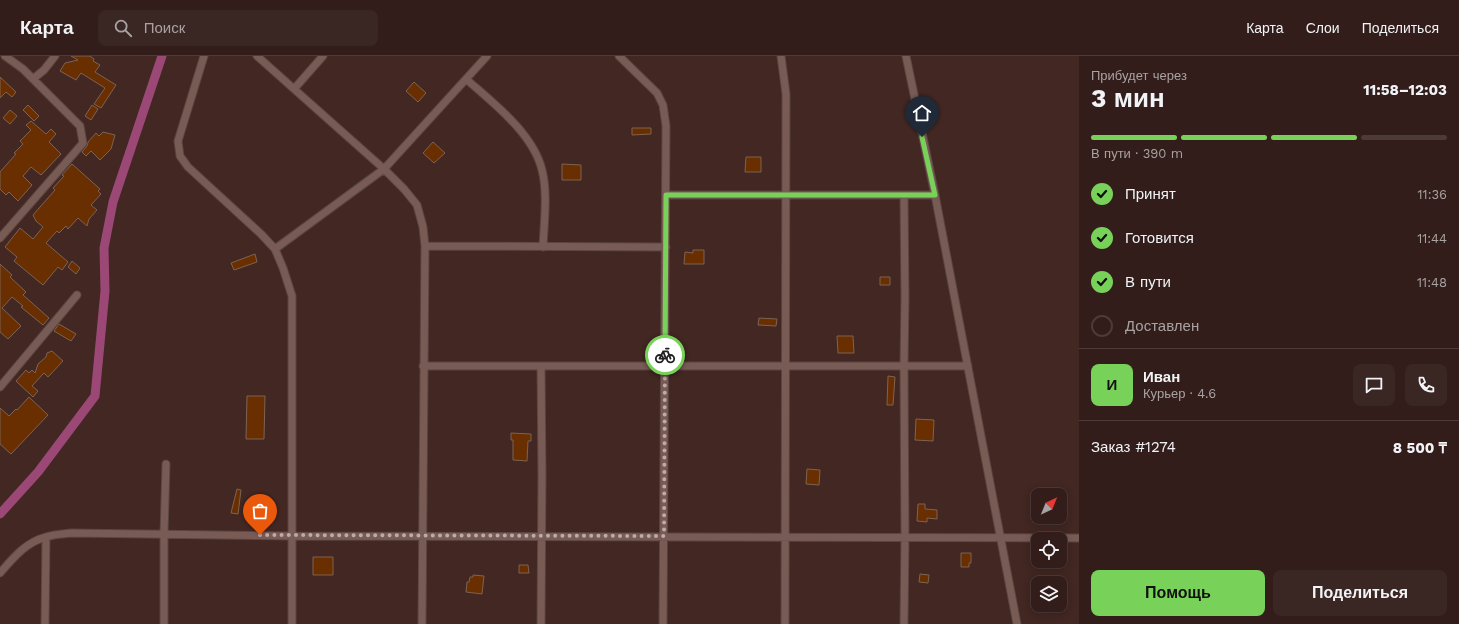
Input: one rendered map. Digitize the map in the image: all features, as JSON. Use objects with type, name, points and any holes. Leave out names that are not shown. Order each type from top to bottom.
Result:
[{"type":"street","points":[[0,238],[82,143],[80,126],[23,69],[4,56]]},
{"type":"street","points":[[33,79],[44,70],[55,56]]},
{"type":"street","points":[[204,56],[178,141],[180,156],[188,167],[256,228],[275,249],[292,296],[292,624]]},
{"type":"street","points":[[257,56],[384,169],[404,189],[417,205],[423,227],[424,246],[422,624]]},
{"type":"street","points":[[294,89],[323,56]]},
{"type":"street","points":[[275,249],[384,169],[487,56]]},
{"type":"street","points":[[619,56],[657,93],[663,105],[666,126],[663,624]]},
{"type":"street","points":[[780,56],[786,94],[784,367],[785,624]]},
{"type":"street","points":[[906,56],[935,195],[1017,624]]},
{"type":"street","points":[[466,79],[517,127],[536,153],[542,170],[545,198],[543,246]]},
{"type":"street","points":[[666,195],[935,195]]},
{"type":"street","points":[[904,195],[904,624]]},
{"type":"street","points":[[424,246],[666,247]]},
{"type":"street","points":[[0,387],[77,295]]},
{"type":"street","points":[[423,366],[968,366]]},
{"type":"street","points":[[541,366],[541,624]]},
{"type":"street","points":[[164,624],[166,464]]},
{"type":"street","points":[[0,573],[17,554],[30,543],[46,536],[71,533],[292,536],[785,536],[1079,538]]},
{"type":"street","points":[[45,624],[46,536]]},
{"type":"building","points":[[71,56],[90,56],[94,59],[93,61],[100,65],[95,72],[116,85],[101,108],[94,104],[105,88],[81,73],[76,80],[60,71],[65,63],[78,60]]},
{"type":"building","points":[[0,77],[16,92],[12,97],[6,92],[0,98]]},
{"type":"building","points":[[414,82],[426,93],[418,102],[406,91]]},
{"type":"building","points":[[28,105],[39,116],[34,121],[23,110]]},
{"type":"building","points":[[92,105],[98,109],[91,120],[85,116]]},
{"type":"building","points":[[10,110],[17,116],[10,124],[3,118]]},
{"type":"building","points":[[31,121],[46,134],[51,129],[56,134],[49,142],[61,154],[41,175],[31,167],[23,176],[32,185],[18,201],[9,192],[6,195],[0,189],[0,172],[16,154],[14,153],[23,144],[20,141],[31,130],[26,125]]},
{"type":"building","points":[[632,128],[651,128],[651,134],[632,135]]},
{"type":"building","points":[[103,132],[115,135],[111,149],[100,160],[91,151],[86,156],[82,152],[87,146],[88,142],[96,133],[99,136]]},
{"type":"building","points":[[433,142],[445,153],[434,163],[423,153]]},
{"type":"building","points":[[746,157],[761,157],[761,172],[745,172]]},
{"type":"building","points":[[72,164],[100,189],[98,191],[101,194],[91,205],[97,210],[89,219],[87,226],[78,218],[68,229],[66,226],[59,233],[57,231],[46,243],[68,262],[62,270],[58,267],[43,285],[14,261],[17,257],[5,247],[20,228],[33,239],[43,227],[36,221],[33,215],[55,190],[53,188]]},
{"type":"building","points":[[562,164],[581,165],[581,180],[562,180]]},
{"type":"building","points":[[693,250],[704,250],[704,264],[684,264],[685,252],[693,253]]},
{"type":"building","points":[[255,254],[257,262],[234,270],[231,263]]},
{"type":"building","points":[[72,261],[80,268],[76,274],[68,267]]},
{"type":"building","points":[[0,264],[12,275],[10,277],[26,292],[23,295],[49,318],[43,325],[21,307],[23,306],[12,297],[2,308],[21,326],[8,339],[0,332]]},
{"type":"building","points":[[880,277],[890,277],[890,285],[880,285]]},
{"type":"building","points":[[759,318],[777,319],[776,326],[758,325]]},
{"type":"building","points":[[59,324],[76,334],[71,341],[54,331]]},
{"type":"building","points":[[837,336],[853,336],[854,353],[838,353]]},
{"type":"building","points":[[52,351],[63,361],[48,377],[44,373],[32,386],[38,391],[33,397],[16,381],[26,370],[29,373],[32,370],[35,373],[38,364],[46,357],[47,353]]},
{"type":"building","points":[[888,376],[895,377],[893,405],[887,405]]},
{"type":"building","points":[[247,396],[265,396],[264,439],[246,439]]},
{"type":"building","points":[[29,397],[48,415],[11,454],[0,444],[0,408],[9,416]]},
{"type":"building","points":[[916,419],[934,420],[933,441],[915,440]]},
{"type":"building","points":[[511,433],[531,434],[531,441],[528,441],[527,461],[513,460],[513,440],[511,440]]},
{"type":"building","points":[[807,469],[820,470],[819,485],[806,484]]},
{"type":"building","points":[[237,489],[241,490],[238,514],[231,513]]},
{"type":"building","points":[[918,504],[925,504],[925,509],[937,510],[937,519],[927,518],[927,522],[917,521]]},
{"type":"building","points":[[961,553],[971,553],[971,563],[969,563],[969,567],[961,567]]},
{"type":"building","points":[[313,557],[333,557],[333,575],[313,575]]},
{"type":"building","points":[[519,565],[528,565],[529,573],[519,573]]},
{"type":"building","points":[[920,574],[929,575],[928,583],[919,582]]},
{"type":"building","points":[[473,575],[484,576],[482,594],[466,592],[467,582],[469,582],[470,577],[473,577]]},
{"type":"waterway","points":[[0,514],[38,472],[95,396],[105,291],[104,248],[113,202],[162,56]]},
{"type":"way so far","points":[[260,535],[664,536],[665,355]]},
{"type":"route","points":[[665,355],[666,195],[935,195],[922,137]]}]
